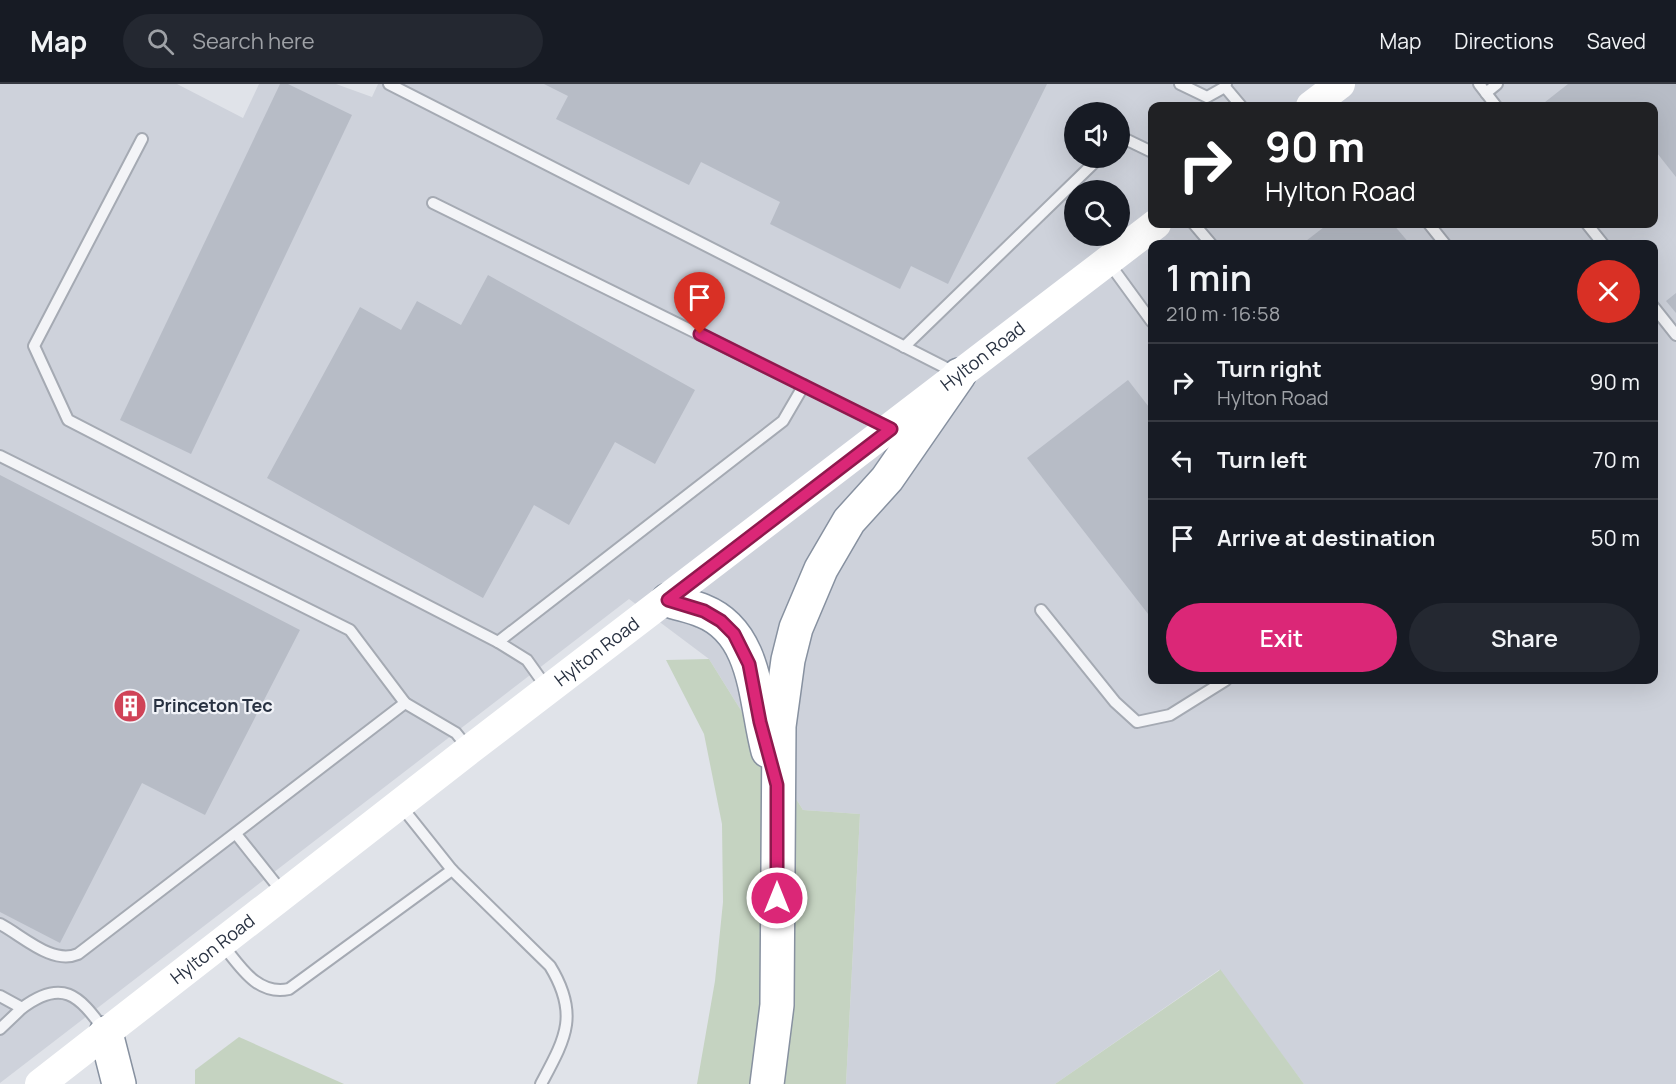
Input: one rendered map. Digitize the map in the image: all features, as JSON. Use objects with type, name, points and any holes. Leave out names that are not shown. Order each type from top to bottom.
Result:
[{"type":"highway","points":[[767,1084],[777,1005],[777,785],[779,726],[788,660],[807,598],[849,521],[887,479],[959,375]]},
{"type":"highway","points":[[668,600],[704,611],[721,621],[743,647],[777,785]]},
{"type":"highway","points":[[106,1033],[119,1084]]},
{"type":"street","name":"Hylton Road","points":[[40,1084],[401,806],[469,750],[668,600],[1151,228]]},
{"type":"lane","points":[[389,84],[959,375]]},
{"type":"lane","points":[[1180,84],[1207,97],[1225,85],[1238,102]]},
{"type":"lane","points":[[1493,102],[1482,88],[1497,84]]},
{"type":"lane","points":[[142,140],[34,346],[68,420],[498,642],[527,660],[549,690]]},
{"type":"lane","points":[[1130,141],[1148,150]]},
{"type":"lane","points":[[904,346],[1089,168]]},
{"type":"lane","points":[[433,202],[891,429]]},
{"type":"lane","points":[[1197,228],[1208,240]]},
{"type":"lane","points":[[1432,228],[1442,240]]},
{"type":"lane","points":[[1590,228],[1601,240]]},
{"type":"lane","points":[[1107,261],[1148,317]]},
{"type":"lane","points":[[1658,312],[1676,335]]},
{"type":"lane","points":[[498,642],[783,421],[804,385]]},
{"type":"lane","points":[[0,456],[350,630],[405,703],[456,733],[469,750]]},
{"type":"lane","points":[[1041,610],[1115,702],[1137,722],[1170,715],[1220,684]]},
{"type":"lane","points":[[0,924],[55,956],[72,957],[405,703]]},
{"type":"lane","points":[[401,806],[452,870],[550,966],[558,979],[568,1019],[564,1041],[541,1084]]},
{"type":"lane","points":[[236,834],[285,895]]},
{"type":"lane","points":[[222,944],[250,977],[261,986],[271,991],[289,989],[452,870]]},
{"type":"lane","points":[[0,1029],[22,1008],[38,997],[61,992],[87,1005],[106,1033]]},
{"type":"lane","points":[[0,996],[22,1008]]},
{"type":"shaded area","points":[[0,84],[177,84],[243,118],[259,84],[336,84],[372,97],[378,84],[1676,84],[1676,1084],[1304,1084],[1219,970],[1055,1084],[846,1084],[860,814],[803,810],[709,659],[629,599],[0,1083]]},
{"type":"green space","points":[[709,659],[803,810],[860,814],[846,1084],[697,1084],[715,981],[723,902],[722,824],[704,734],[666,660]]},
{"type":"green space","points":[[1220,970],[1304,1084],[1055,1084]]},
{"type":"green space","points":[[239,1037],[344,1084],[195,1084],[195,1070]]},
{"type":"building","points":[[280,84],[288,84],[352,115],[191,454],[120,420]]},
{"type":"building","points":[[544,84],[1047,84],[948,284],[911,266],[900,289],[770,224],[780,202],[701,162],[689,185],[556,119],[568,96]]},
{"type":"building","points":[[1568,84],[1676,84],[1676,177],[1658,154],[1658,102],[1545,102]]},
{"type":"building","points":[[1323,228],[1396,228],[1407,240],[1307,240]]},
{"type":"building","points":[[488,275],[695,390],[655,464],[615,442],[569,525],[534,505],[483,598],[267,478],[360,307],[401,330],[417,301],[461,325]]},
{"type":"building","points":[[1676,293],[1676,313],[1666,301]]},
{"type":"building","points":[[1128,380],[1148,406],[1148,614],[1027,458]]},
{"type":"building","name":"Princeton Tec","points":[[0,475],[300,630],[205,815],[142,783],[60,943],[0,912]]},
{"type":"place","name":"Princeton Tec","points":[[130,706]]},
{"type":"route","points":[[700,334],[891,429],[668,600],[704,611],[721,621],[743,647],[777,785],[777,898]]}]
